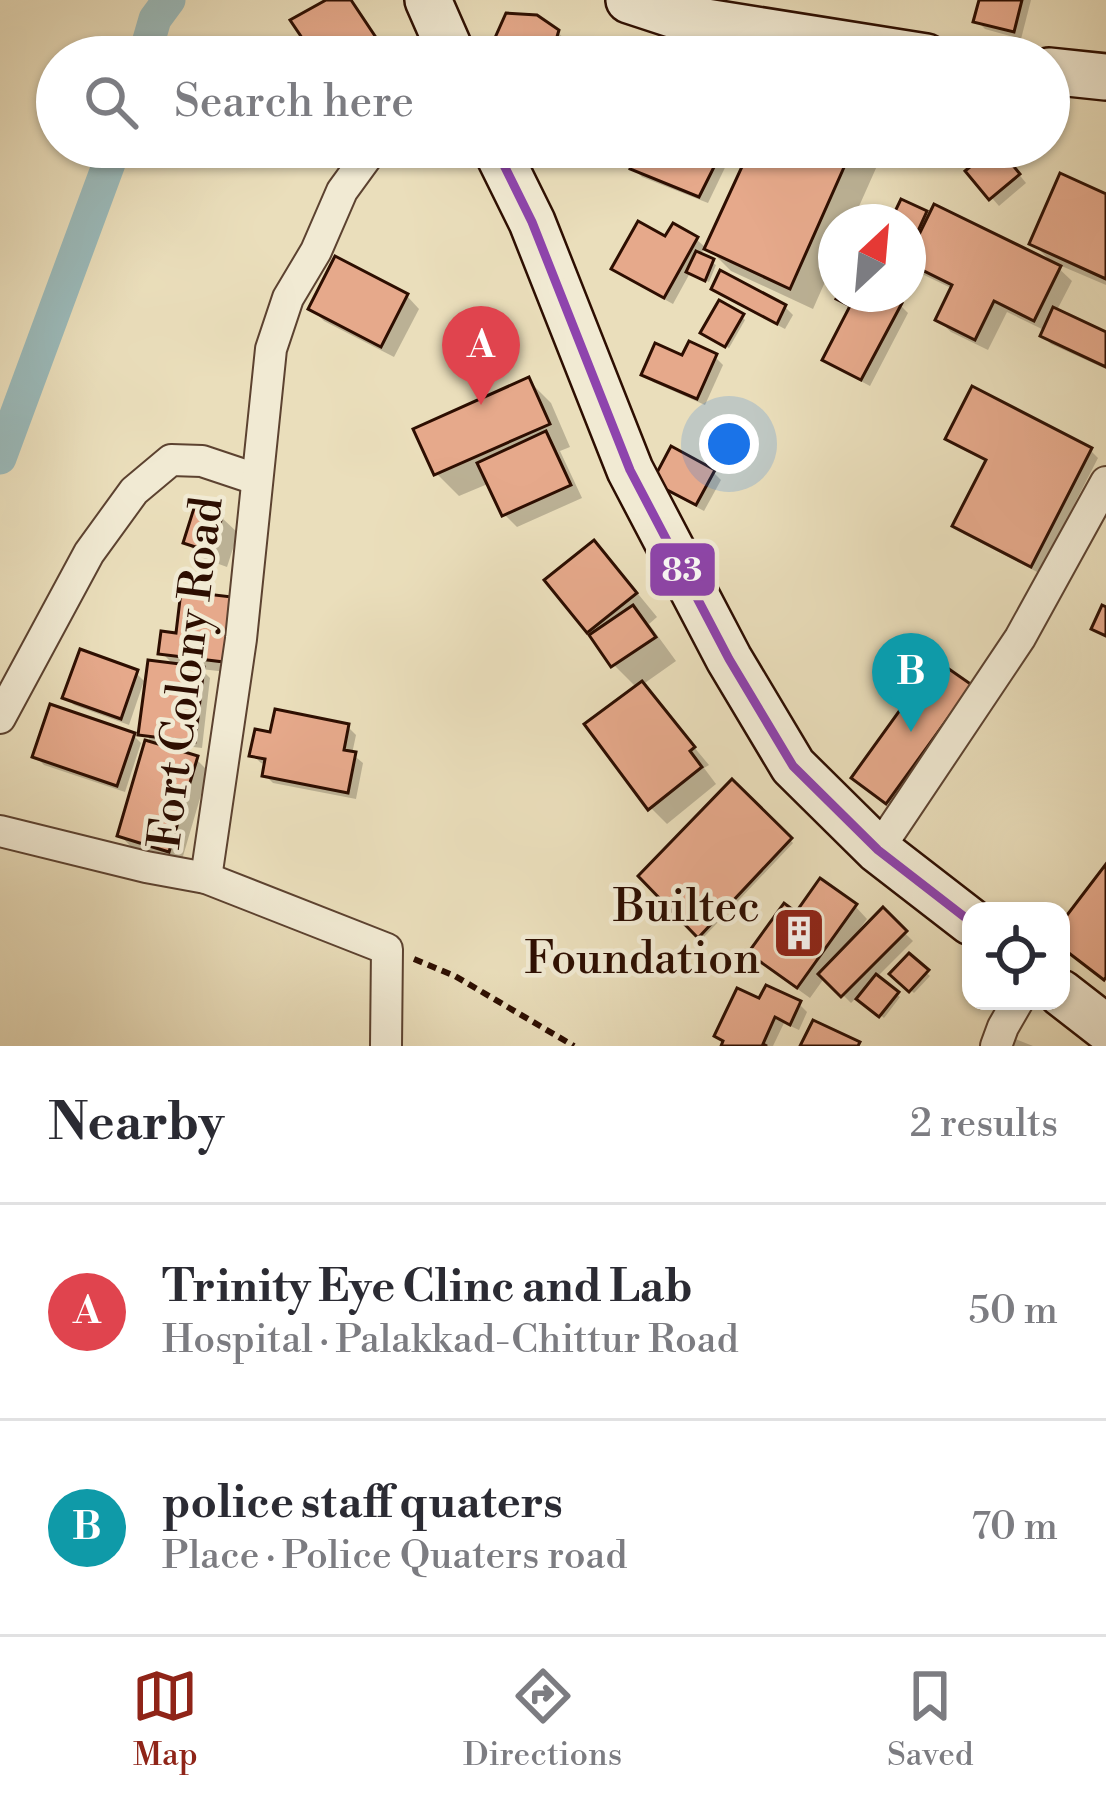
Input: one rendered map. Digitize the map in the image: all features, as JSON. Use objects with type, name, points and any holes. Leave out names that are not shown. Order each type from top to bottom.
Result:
[{"type":"main road","points":[[428,0],[444,36]]},
{"type":"main road","points":[[629,0],[688,19],[794,36]]},
{"type":"main road","points":[[1070,73],[1106,76]]},
{"type":"main road","points":[[505,168],[532,222],[630,470],[729,658],[793,766],[878,850],[962,915]]},
{"type":"main road","points":[[1070,1000],[1106,1028]]},
{"type":"street","name":"Fort Colony Road","points":[[206,878],[242,639],[271,349],[288,298],[316,251],[342,191],[359,168]]},
{"type":"street","name":"Fort Colony Road","points":[[0,718],[89,553],[134,490],[171,460],[202,460],[256,479]]},
{"type":"street","points":[[878,850],[1020,638],[1106,482]]},
{"type":"street","name":"Fort Colony Road","points":[[0,831],[206,878],[387,949]]},
{"type":"street","points":[[386,1046],[387,949]]},
{"type":"street","points":[[996,1046],[1013,1010]]},
{"type":"path","points":[[387,949],[454,976],[574,1046]]},
{"type":"building","points":[[326,0],[351,0],[375,36],[301,36],[290,20]]},
{"type":"building","points":[[979,0],[1022,0],[1014,32],[973,22]]},
{"type":"building","points":[[506,13],[537,15],[559,30],[557,36],[496,36]]},
{"type":"building","points":[[630,168],[714,168],[699,197]]},
{"type":"building","points":[[741,168],[844,168],[828,204],[818,204],[818,226],[790,289],[704,249]]},
{"type":"building","points":[[1015,168],[1020,174],[989,200],[965,171]]},
{"type":"building","points":[[1060,173],[1106,194],[1106,279],[1029,244]]},
{"type":"building","points":[[934,204],[1061,266],[1034,321],[994,301],[975,340],[935,320],[952,285],[926,272],[926,220]]},
{"type":"building","points":[[638,221],[665,236],[673,223],[698,237],[664,298],[611,269]]},
{"type":"building","points":[[696,251],[714,259],[705,281],[686,272]]},
{"type":"building","points":[[335,256],[408,294],[381,347],[308,309]]},
{"type":"building","points":[[720,270],[786,305],[777,324],[711,289]]},
{"type":"building","points":[[719,300],[744,314],[725,347],[700,333]]},
{"type":"building","points":[[1053,307],[1106,332],[1106,367],[1040,336]]},
{"type":"building","points":[[847,312],[897,312],[861,380],[822,360]]},
{"type":"building","points":[[689,341],[717,354],[697,399],[641,375],[655,343],[682,355]]},
{"type":"building","points":[[529,377],[550,424],[434,475],[413,429]]},
{"type":"building","points":[[972,386],[1092,448],[1031,567],[952,526],[986,460],[945,439]]},
{"type":"building","points":[[546,431],[571,485],[502,516],[477,463]]},
{"type":"building","points":[[671,446],[715,470],[696,505],[652,482]]},
{"type":"building","points":[[195,505],[223,514],[211,552],[183,543]]},
{"type":"building","points":[[594,540],[637,593],[587,633],[544,580]]},
{"type":"building","points":[[181,591],[232,597],[224,662],[158,654],[161,631],[176,633]]},
{"type":"building","points":[[633,605],[656,637],[611,667],[589,635]]},
{"type":"building","points":[[1102,605],[1106,607],[1106,636],[1091,629]]},
{"type":"building","points":[[80,649],[138,670],[121,719],[62,698]]},
{"type":"building","points":[[148,660],[204,667],[195,742],[138,735]]},
{"type":"building","points":[[936,660],[972,685],[886,804],[851,778]]},
{"type":"building","points":[[642,681],[695,747],[690,751],[702,767],[648,810],[584,724]]},
{"type":"building","points":[[50,704],[135,733],[117,786],[32,757]]},
{"type":"building","points":[[275,709],[349,724],[344,750],[356,752],[348,793],[262,776],[265,759],[249,756],[255,729],[270,732]]},
{"type":"building","points":[[145,740],[198,756],[169,852],[117,836]]},
{"type":"building","points":[[732,779],[792,838],[698,938],[638,876]]},
{"type":"building","points":[[1106,864],[1104,980],[1070,954],[1070,911]]},
{"type":"building","name":"Builtec Foundation","points":[[820,878],[857,904],[797,988],[748,953],[784,903],[796,912]]},
{"type":"building","points":[[883,907],[907,931],[841,997],[818,974]]},
{"type":"building","points":[[909,953],[929,970],[909,992],[889,974]]},
{"type":"building","points":[[876,974],[899,992],[879,1017],[856,999]]},
{"type":"building","points":[[766,985],[801,1001],[790,1025],[775,1017],[763,1044],[767,1046],[721,1046],[723,1041],[714,1036],[737,988],[759,998]]},
{"type":"building","points":[[813,1020],[860,1042],[858,1046],[800,1046]]},
{"type":"waterway","points":[[150,36],[169,0]]},
{"type":"waterway","points":[[0,458],[107,168]]},
{"type":"transit line","name":"83","points":[[505,168],[532,222],[630,470],[729,659],[793,766],[878,850],[962,915]]},
{"type":"place","name":"Trinity Eye Clinc and Lab","points":[[481,405]]},
{"type":"place","name":"police staff quaters","points":[[911,732]]},
{"type":"place","name":"Builtec Foundation","points":[[799,933]]}]
